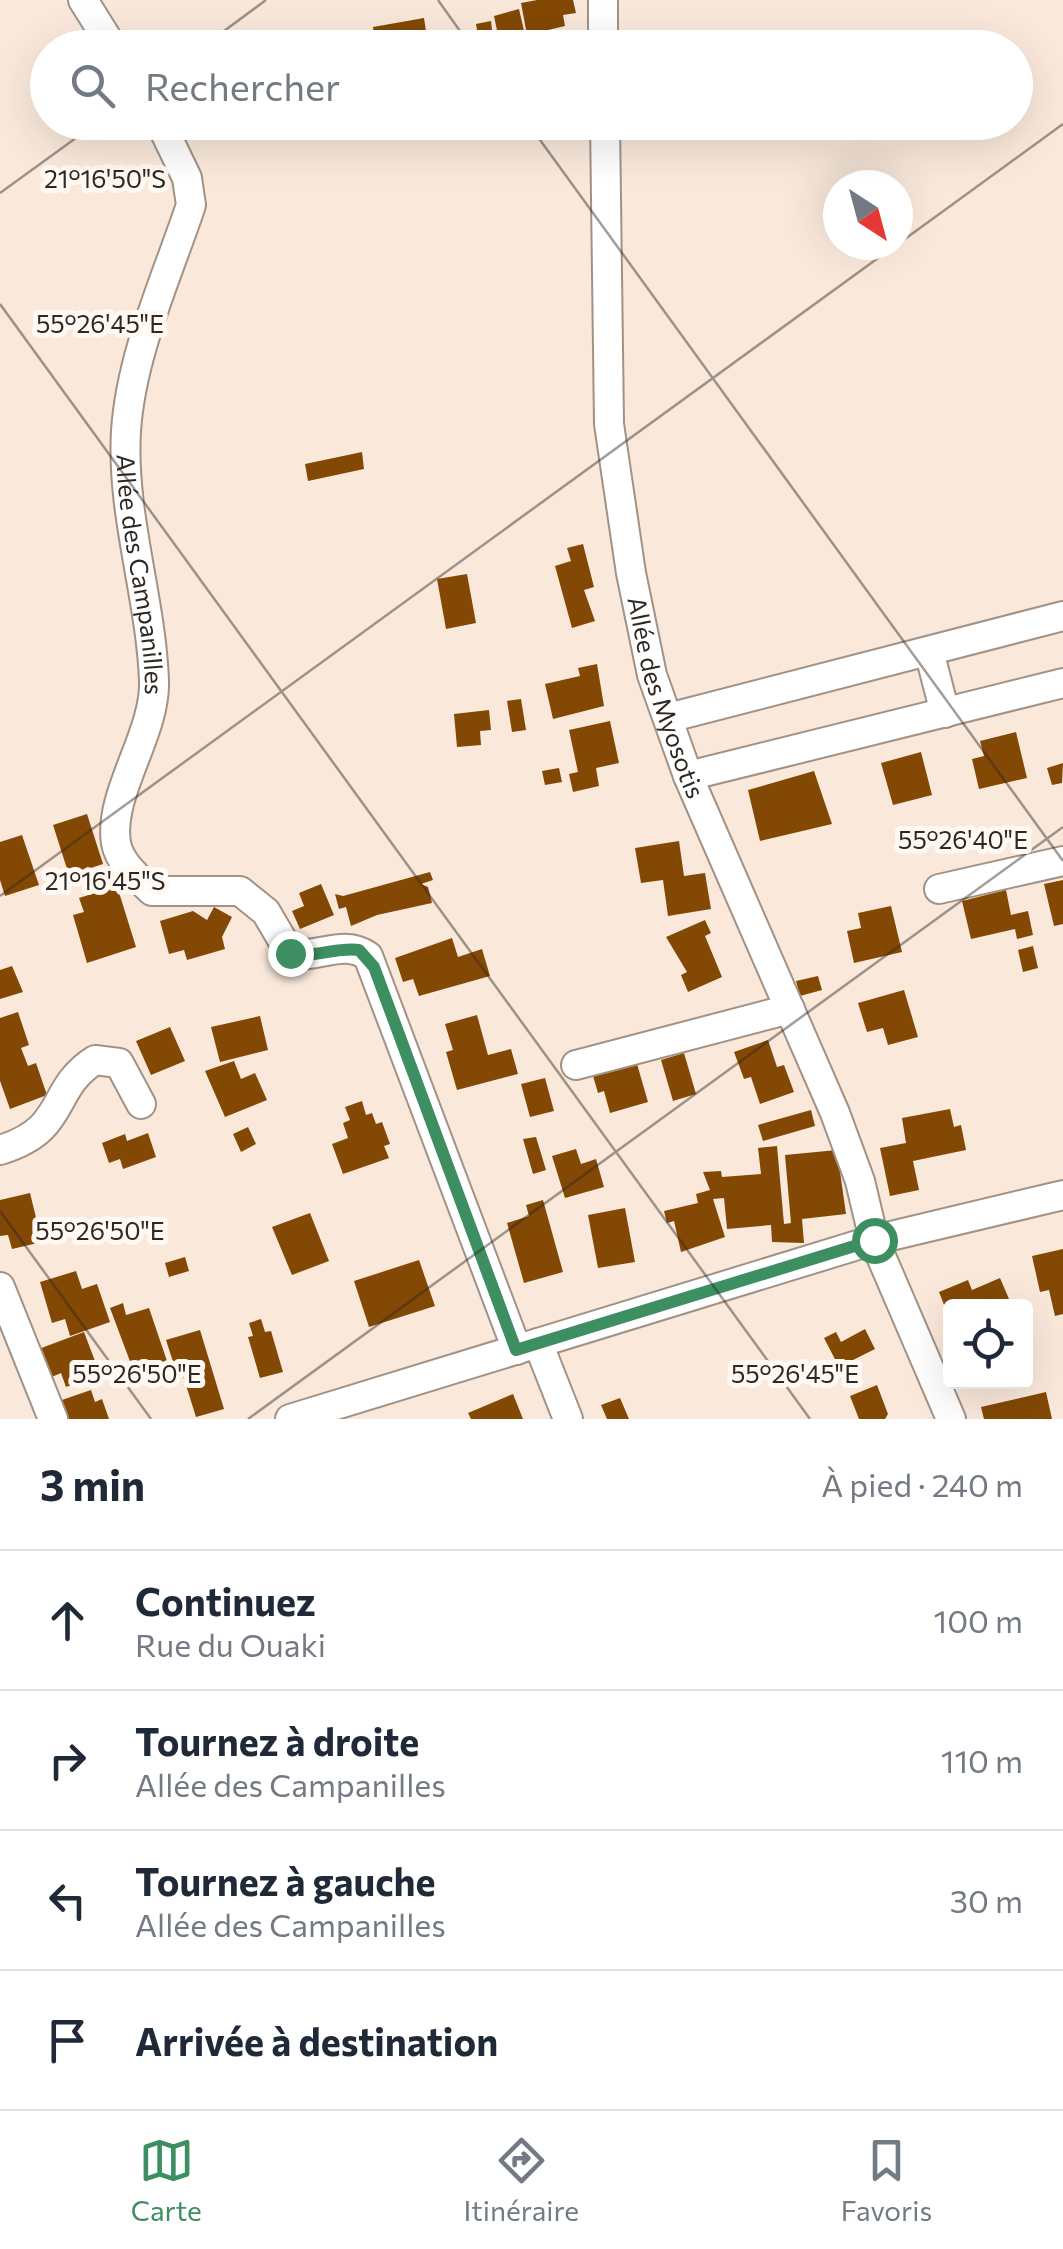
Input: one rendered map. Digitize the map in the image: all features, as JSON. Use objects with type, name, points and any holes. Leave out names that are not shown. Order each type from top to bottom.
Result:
[{"type":"street","points":[[83,0],[102,30]]},
{"type":"street","points":[[603,0],[604,30]]},
{"type":"street","name":"Allée des Campanilles","points":[[169,140],[187,178],[190,204],[136,370],[126,432],[155,684],[144,734],[118,813],[116,843],[129,870],[152,890],[240,891],[256,902],[290,953],[304,956],[335,947],[359,950],[368,956],[527,1346]]},
{"type":"street","name":"Allée des Myosotis","points":[[605,140],[610,424],[630,572],[652,675],[688,776],[860,1181],[874,1240],[951,1419]]},
{"type":"street","points":[[668,718],[1063,616]]},
{"type":"street","points":[[928,651],[944,713]]},
{"type":"street","points":[[688,776],[1063,684]]},
{"type":"street","points":[[940,888],[1063,861]]},
{"type":"street","points":[[576,1066],[790,1009]]},
{"type":"street","points":[[0,1150],[22,1143],[47,1126],[73,1078],[95,1060],[118,1063],[141,1104]]},
{"type":"street","points":[[290,1419],[874,1240],[1063,1195]]},
{"type":"street","points":[[0,1286],[53,1419]]},
{"type":"street","points":[[527,1346],[568,1419]]},
{"type":"building","points":[[573,0],[576,13],[563,15],[565,26],[526,30],[521,3]]},
{"type":"building","points":[[519,9],[524,30],[497,30],[494,16]]},
{"type":"building","points":[[424,18],[426,30],[373,30],[373,27]]},
{"type":"building","points":[[491,21],[492,30],[477,30],[476,24]]},
{"type":"building","points":[[362,452],[364,469],[308,481],[305,464]]},
{"type":"building","points":[[583,544],[594,587],[584,590],[595,621],[572,628],[555,566],[571,561],[567,548]]},
{"type":"building","points":[[467,574],[476,623],[446,629],[437,579]]},
{"type":"building","points":[[597,664],[604,706],[553,719],[545,684],[580,676],[578,668]]},
{"type":"building","points":[[521,699],[526,730],[512,732],[507,701]]},
{"type":"building","points":[[489,710],[491,730],[480,731],[481,745],[457,747],[454,714]]},
{"type":"building","points":[[610,721],[619,763],[596,768],[599,786],[573,792],[569,774],[578,772],[569,730]]},
{"type":"building","points":[[1016,732],[1027,778],[979,789],[972,759],[984,756],[980,741]]},
{"type":"building","points":[[921,752],[932,795],[893,805],[881,763]]},
{"type":"building","points":[[1063,763],[1062,783],[1052,785],[1047,768]]},
{"type":"building","points":[[559,768],[562,782],[545,785],[542,771]]},
{"type":"building","points":[[814,771],[832,824],[760,841],[748,790]]},
{"type":"building","points":[[87,814],[103,864],[69,875],[53,825]]},
{"type":"building","points":[[22,835],[39,885],[5,896],[0,880],[0,842]]},
{"type":"building","points":[[679,841],[684,876],[705,873],[711,909],[668,916],[663,880],[641,883],[635,848]]},
{"type":"building","points":[[430,872],[433,880],[421,884],[428,887],[432,903],[377,915],[351,926],[346,907],[339,909],[335,894],[343,896]]},
{"type":"building","points":[[1063,880],[1063,924],[1054,926],[1044,884]]},
{"type":"building","points":[[321,884],[334,915],[300,929],[292,911],[304,906],[299,893]]},
{"type":"building","points":[[117,886],[136,947],[87,963],[73,915],[84,912],[79,898]]},
{"type":"building","points":[[1006,890],[1011,915],[1028,911],[1033,935],[1017,939],[1015,929],[971,939],[962,901]]},
{"type":"building","points":[[891,906],[902,952],[854,963],[847,931],[861,928],[858,913]]},
{"type":"building","points":[[214,907],[232,917],[222,937],[225,949],[187,960],[184,950],[169,954],[160,921],[193,911],[207,920]]},
{"type":"building","points":[[705,920],[711,933],[705,936],[722,977],[688,992],[681,975],[687,972],[666,937]]},
{"type":"building","points":[[452,938],[458,957],[482,949],[490,976],[419,996],[413,979],[403,982],[395,958]]},
{"type":"building","points":[[1033,946],[1038,968],[1023,972],[1018,950]]},
{"type":"building","points":[[12,966],[23,992],[0,999],[0,970]]},
{"type":"building","points":[[818,976],[822,990],[800,996],[796,981]]},
{"type":"building","points":[[904,990],[918,1037],[888,1045],[883,1028],[867,1032],[858,1003]]},
{"type":"building","points":[[18,1012],[29,1045],[21,1048],[28,1066],[36,1063],[47,1095],[10,1109],[0,1081],[0,1018]]},
{"type":"building","points":[[477,1015],[488,1055],[511,1049],[518,1074],[457,1090],[446,1052],[453,1050],[445,1024]]},
{"type":"building","points":[[260,1016],[268,1050],[220,1062],[211,1027]]},
{"type":"building","points":[[170,1027],[185,1061],[151,1075],[136,1041]]},
{"type":"building","points":[[768,1040],[777,1067],[784,1065],[794,1092],[760,1104],[751,1077],[744,1079],[734,1052]]},
{"type":"building","points":[[684,1053],[696,1094],[673,1101],[661,1060]]},
{"type":"building","points":[[234,1061],[241,1079],[255,1073],[267,1100],[225,1117],[205,1071]]},
{"type":"building","points":[[637,1064],[648,1102],[610,1113],[604,1091],[598,1093],[593,1076]]},
{"type":"building","points":[[545,1078],[554,1111],[530,1117],[521,1084]]},
{"type":"building","points":[[362,1101],[366,1115],[372,1113],[376,1124],[382,1122],[390,1144],[384,1146],[389,1158],[343,1174],[332,1144],[348,1138],[343,1123],[350,1120],[345,1107]]},
{"type":"building","points":[[950,1109],[954,1127],[961,1125],[966,1150],[913,1161],[919,1190],[890,1196],[880,1148],[906,1143],[902,1118]]},
{"type":"building","points":[[811,1110],[815,1126],[763,1141],[758,1125]]},
{"type":"building","points":[[248,1127],[256,1144],[241,1152],[233,1134]]},
{"type":"building","points":[[148,1133],[156,1157],[123,1169],[120,1159],[109,1163],[102,1143],[125,1134],[127,1141]]},
{"type":"building","points":[[536,1137],[546,1170],[533,1174],[523,1139]]},
{"type":"building","points":[[777,1146],[784,1224],[791,1223],[785,1155],[837,1150],[846,1214],[802,1219],[804,1243],[772,1242],[771,1225],[727,1229],[724,1198],[713,1199],[725,1237],[681,1252],[674,1221],[667,1223],[664,1211],[698,1203],[696,1194],[710,1190],[703,1172],[721,1171],[722,1177],[761,1174],[758,1148]]},
{"type":"building","points":[[576,1149],[581,1164],[596,1159],[604,1187],[565,1198],[552,1156]]},
{"type":"building","points":[[30,1193],[42,1242],[12,1249],[8,1235],[0,1236],[0,1200]]},
{"type":"building","points":[[543,1200],[563,1272],[524,1283],[507,1223],[529,1216],[526,1205]]},
{"type":"building","points":[[625,1208],[635,1262],[598,1268],[588,1215]]},
{"type":"building","points":[[310,1213],[329,1261],[292,1275],[272,1227]]},
{"type":"building","points":[[1063,1249],[1063,1314],[1055,1316],[1049,1290],[1040,1292],[1032,1256]]},
{"type":"building","points":[[185,1257],[189,1271],[169,1277],[165,1263]]},
{"type":"building","points":[[419,1260],[435,1306],[369,1327],[354,1281]]},
{"type":"building","points":[[76,1271],[82,1289],[97,1284],[110,1322],[70,1336],[65,1319],[52,1323],[40,1282]]},
{"type":"building","points":[[1000,1278],[1009,1299],[943,1299],[943,1302],[939,1292],[968,1280],[972,1290]]},
{"type":"building","points":[[123,1303],[126,1315],[149,1308],[167,1361],[134,1372],[110,1308]]},
{"type":"building","points":[[261,1319],[265,1332],[271,1331],[283,1372],[260,1378],[248,1337],[253,1336],[249,1323]]},
{"type":"building","points":[[865,1329],[875,1349],[839,1367],[824,1338],[836,1332],[841,1342]]},
{"type":"building","points":[[200,1330],[224,1409],[196,1417],[180,1366],[175,1368],[166,1340]]},
{"type":"building","points":[[84,1332],[95,1361],[86,1364],[91,1377],[66,1387],[61,1373],[47,1379],[36,1350]]},
{"type":"building","points":[[877,1385],[888,1414],[885,1419],[859,1419],[850,1396]]},
{"type":"building","points":[[91,1390],[95,1402],[102,1399],[109,1419],[65,1419],[59,1401]]},
{"type":"building","points":[[1046,1392],[1052,1419],[984,1419],[981,1407]]},
{"type":"building","points":[[513,1394],[523,1419],[471,1419],[468,1413]]},
{"type":"building","points":[[620,1398],[629,1419],[607,1419],[601,1405]]},
{"type":"route","points":[[290,953],[304,956],[335,947],[359,950],[368,956],[516,1350],[874,1240]]}]
